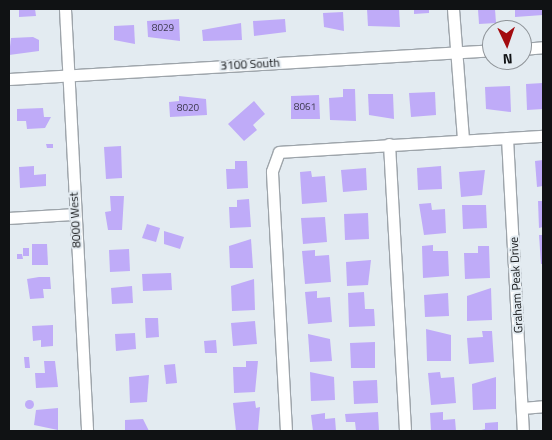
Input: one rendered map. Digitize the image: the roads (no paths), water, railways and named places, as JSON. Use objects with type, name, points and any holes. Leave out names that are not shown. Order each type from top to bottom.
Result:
[{"type":"street","name":"8000 West","points":[[65,9],[87,431]]},
{"type":"street","points":[[453,9],[463,140]]},
{"type":"street","name":"3100 South","points":[[9,79],[482,51]]},
{"type":"street","points":[[286,431],[272,171],[279,152],[543,136]]},
{"type":"street","name":"Graham Peak Drive","points":[[507,138],[523,431]]},
{"type":"street","points":[[389,144],[405,431]]},
{"type":"street","points":[[9,218],[75,214]]},
{"type":"street","points":[[522,408],[543,406]]}]
